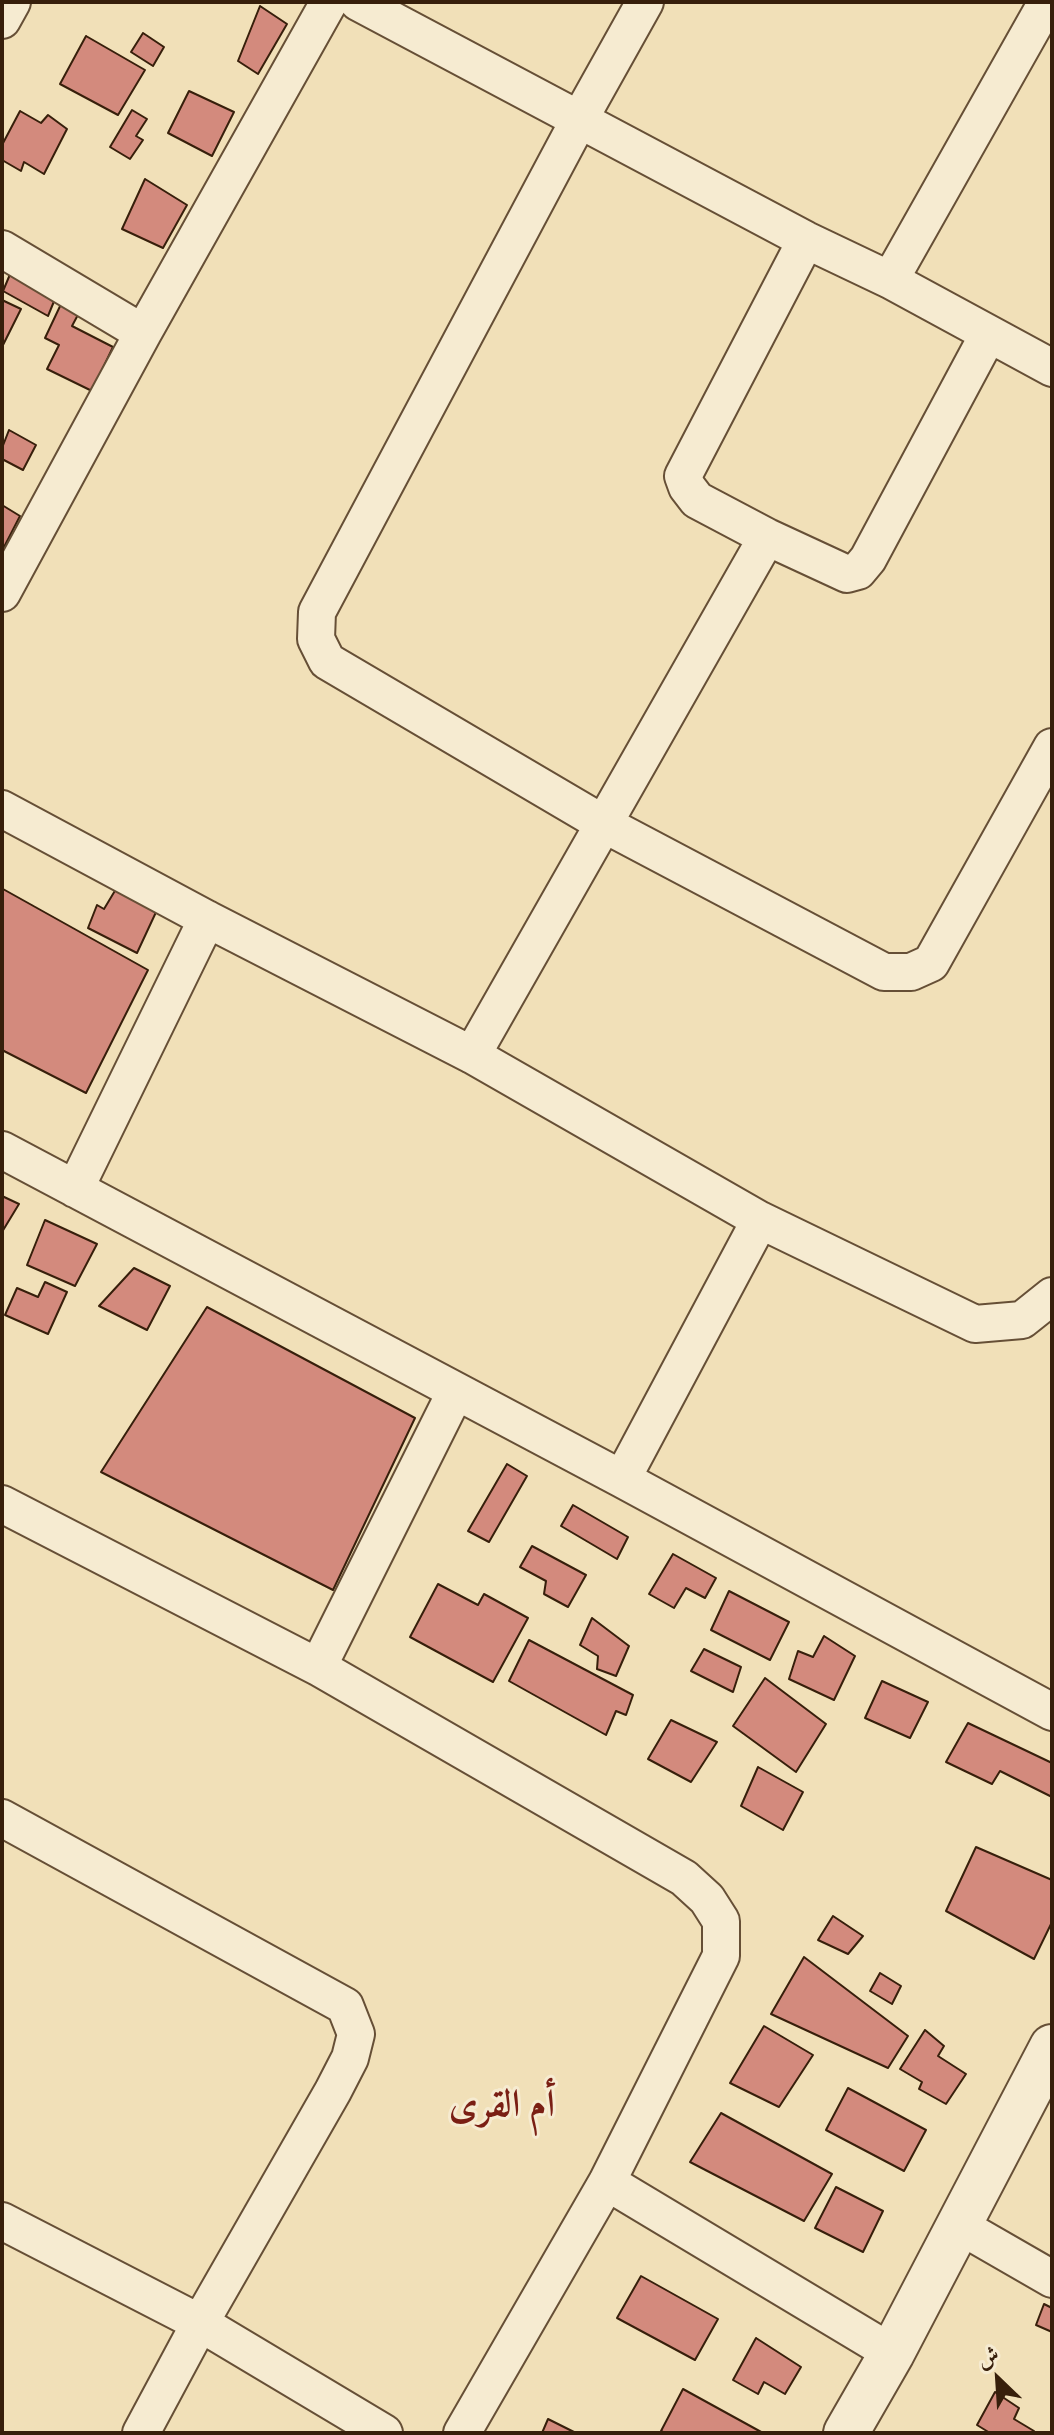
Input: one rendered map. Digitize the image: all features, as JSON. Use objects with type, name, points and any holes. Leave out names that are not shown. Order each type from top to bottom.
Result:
[{"type":"street","points":[[2,20],[12,2]]},
{"type":"street","points":[[2,593],[143,333],[329,2]]},
{"type":"street","points":[[358,2],[1052,368]]},
{"type":"street","points":[[645,2],[317,612],[316,639],[327,661],[604,824],[884,972],[911,972],[931,963],[1052,747]]},
{"type":"street","points":[[890,280],[1047,2]]},
{"type":"street","points":[[806,240],[683,476],[697,500],[767,537],[847,574],[858,571],[868,559],[988,335]]},
{"type":"street","points":[[2,249],[143,333]]},
{"type":"street","points":[[472,1055],[767,537]]},
{"type":"street","points":[[2,809],[472,1055],[760,1220],[975,1324],[1022,1320],[1052,1296]]},
{"type":"street","points":[[75,1189],[207,919]]},
{"type":"street","points":[[2,1150],[622,1479],[1052,1712]]},
{"type":"street","points":[[622,1479],[760,1220]]},
{"type":"street","points":[[318,1667],[456,1391]]},
{"type":"street","points":[[2,1504],[318,1667],[684,1878],[707,1899],[721,1921],[721,1956],[607,2182],[462,2433]]},
{"type":"street","points":[[2,1818],[345,2006],[354,2024],[356,2034],[350,2058],[333,2091],[200,2323],[141,2433]]},
{"type":"street","points":[[846,2433],[960,2226],[1052,2047]]},
{"type":"street","points":[[607,2182],[892,2353]]},
{"type":"street","points":[[2,2221],[200,2323],[384,2433]]},
{"type":"street","points":[[960,2226],[1052,2279]]},
{"type":"building","points":[[260,6],[287,24],[258,74],[238,61]]},
{"type":"building","points":[[143,33],[164,47],[153,66],[131,52]]},
{"type":"building","points":[[86,36],[145,70],[118,115],[60,84]]},
{"type":"building","points":[[189,91],[234,112],[212,156],[168,133]]},
{"type":"building","points":[[132,110],[147,119],[136,136],[143,140],[130,159],[110,147]]},
{"type":"building","points":[[20,111],[41,123],[48,115],[67,129],[44,174],[24,162],[21,171],[2,160],[2,145]]},
{"type":"building","points":[[145,179],[187,205],[163,248],[122,229]]},
{"type":"building","points":[[11,272],[57,294],[48,316],[3,291]]},
{"type":"building","points":[[2,300],[21,309],[2,347]]},
{"type":"building","points":[[62,302],[80,311],[72,326],[113,347],[92,391],[47,369],[59,345],[45,338]]},
{"type":"building","points":[[9,430],[36,445],[23,470],[2,459],[2,448]]},
{"type":"building","points":[[2,505],[20,516],[2,551]]},
{"type":"building","points":[[3,889],[148,970],[86,1093],[2,1050]]},
{"type":"building","points":[[116,889],[157,910],[137,953],[88,928],[97,905],[104,909]]},
{"type":"building","points":[[2,1196],[19,1204],[2,1232]]},
{"type":"building","points":[[45,1220],[97,1244],[75,1286],[27,1265]]},
{"type":"building","points":[[134,1268],[170,1286],[147,1330],[99,1306]]},
{"type":"building","points":[[45,1282],[67,1292],[48,1334],[5,1315],[17,1288],[38,1297]]},
{"type":"building","points":[[207,1307],[415,1418],[333,1590],[101,1472]]},
{"type":"building","points":[[507,1464],[527,1476],[489,1542],[468,1531]]},
{"type":"building","points":[[573,1505],[628,1537],[617,1559],[561,1526]]},
{"type":"building","points":[[532,1546],[586,1575],[568,1607],[544,1594],[546,1581],[520,1567]]},
{"type":"building","points":[[673,1554],[716,1578],[705,1598],[686,1588],[674,1608],[649,1594]]},
{"type":"building","points":[[438,1584],[478,1605],[484,1594],[528,1618],[493,1682],[410,1637]]},
{"type":"building","points":[[729,1591],[789,1622],[770,1660],[711,1630]]},
{"type":"building","points":[[592,1618],[629,1646],[616,1676],[597,1669],[598,1656],[580,1645]]},
{"type":"building","points":[[824,1636],[855,1656],[834,1700],[789,1679],[798,1651],[813,1657]]},
{"type":"building","points":[[529,1640],[633,1695],[626,1715],[616,1711],[606,1735],[509,1681]]},
{"type":"building","points":[[704,1649],[741,1667],[733,1692],[691,1671]]},
{"type":"building","points":[[765,1678],[826,1724],[796,1772],[733,1726]]},
{"type":"building","points":[[882,1681],[928,1702],[910,1738],[865,1718]]},
{"type":"building","points":[[671,1720],[717,1742],[691,1782],[648,1759]]},
{"type":"building","points":[[968,1723],[1052,1763],[1052,1797],[1000,1771],[992,1784],[946,1762]]},
{"type":"building","points":[[758,1767],[803,1792],[783,1830],[741,1806]]},
{"type":"building","points":[[976,1847],[1052,1880],[1052,1922],[1034,1959],[946,1911]]},
{"type":"building","points":[[833,1916],[863,1936],[848,1954],[818,1940]]},
{"type":"building","points":[[804,1957],[908,2036],[888,2068],[771,2014]]},
{"type":"building","points":[[880,1973],[901,1986],[892,2004],[870,1991]]},
{"type":"building","points":[[764,2026],[813,2055],[779,2107],[730,2083]]},
{"type":"building","points":[[925,2030],[944,2046],[938,2056],[966,2074],[946,2104],[919,2089],[922,2082],[900,2069]]},
{"type":"building","points":[[848,2088],[926,2130],[904,2171],[826,2130]]},
{"type":"building","points":[[721,2113],[832,2174],[804,2221],[690,2162]]},
{"type":"building","points":[[836,2187],[883,2211],[863,2252],[815,2228]]},
{"type":"building","points":[[641,2276],[718,2319],[695,2360],[617,2318]]},
{"type":"building","points":[[1044,2304],[1052,2308],[1052,2332],[1036,2325]]},
{"type":"building","points":[[756,2338],[801,2367],[785,2394],[764,2382],[758,2394],[733,2380]]},
{"type":"building","points":[[683,2389],[763,2433],[661,2431]]},
{"type":"building","points":[[995,2392],[1019,2408],[1014,2419],[1033,2433],[990,2433],[977,2425]]},
{"type":"building","points":[[548,2419],[576,2433],[542,2433]]},
{"type":"district","name":"أم القرى","points":[[502,2106]]}]
